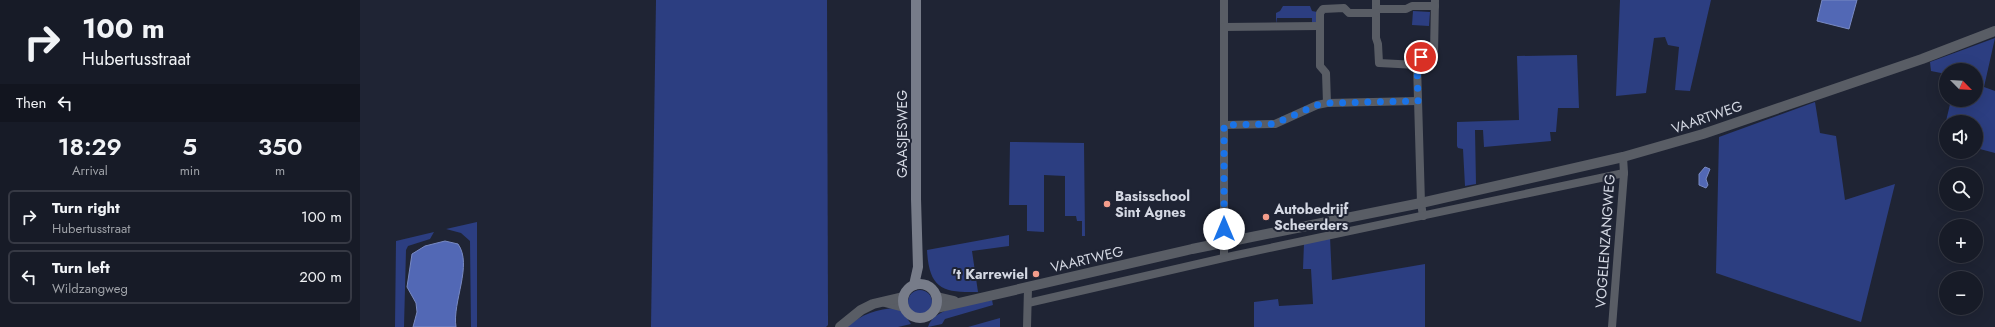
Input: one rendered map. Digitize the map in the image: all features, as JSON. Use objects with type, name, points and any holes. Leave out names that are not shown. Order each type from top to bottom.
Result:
[{"type":"main road","name":"GAASJESWEG","points":[[916,0],[916,213],[920,285]]},
{"type":"main road","points":[[920,285],[933,289],[937,297],[936,308],[925,322],[915,322],[904,302],[908,290],[920,285]]},
{"type":"street","points":[[1224,0],[1224,257]]},
{"type":"street","points":[[1376,0],[1376,38],[1378,44],[1379,63],[1417,65]]},
{"type":"street","points":[[1327,103],[1326,72],[1320,66],[1319,16],[1322,10],[1327,8],[1344,8],[1349,13],[1406,9],[1412,6],[1435,3],[1434,54],[1432,57],[1421,57],[1418,59],[1417,65],[1421,203],[1423,216]]},
{"type":"street","points":[[1224,27],[1319,26]]},
{"type":"street","name":"VAARTWEG","points":[[936,308],[956,302],[976,300],[1224,243],[1421,203],[1623,158],[1703,134],[1922,59],[1995,31]]},
{"type":"street","points":[[1224,125],[1274,124],[1317,105],[1327,103],[1418,101]]},
{"type":"street","name":"VOGELENZANGWEG","points":[[1612,327],[1624,173],[1623,158]]},
{"type":"street","points":[[1028,303],[1224,257],[1624,173]]},
{"type":"street","points":[[1027,327],[1028,288]]},
{"type":"street","name":"VAARTWEG","points":[[937,297],[956,302]]},
{"type":"street","points":[[840,327],[861,310],[873,304],[885,302],[904,302]]},
{"type":"shaded area","points":[[656,0],[827,0],[828,325],[826,327],[651,327]]},
{"type":"shaded area","points":[[1620,0],[1711,0],[1690,91],[1675,90],[1679,47],[1668,45],[1665,37],[1654,38],[1646,93],[1616,96]]},
{"type":"shaded area","points":[[1822,0],[1857,0],[1849,29],[1817,21]]},
{"type":"shaded area","points":[[1283,6],[1310,6],[1312,11],[1317,12],[1316,22],[1312,24],[1312,18],[1277,18],[1276,24],[1276,13],[1280,11]]},
{"type":"shaded area","points":[[1413,11],[1430,12],[1429,26],[1412,25]]},
{"type":"shaded area","points":[[1995,38],[1984,87],[1995,91],[1995,153],[1983,150],[1983,115],[1947,115],[1949,107],[1983,107],[1983,63],[1939,63],[1939,73],[1931,71],[1930,62]]},
{"type":"shaded area","points":[[1577,55],[1579,108],[1558,108],[1556,132],[1550,132],[1551,141],[1484,147],[1483,130],[1475,130],[1476,184],[1465,186],[1463,149],[1458,148],[1457,146],[1457,122],[1519,120],[1517,56]]},
{"type":"shaded area","points":[[1815,102],[1820,133],[1836,136],[1845,200],[1895,184],[1861,322],[1716,273],[1719,137]]},
{"type":"shaded area","points":[[1010,142],[1084,143],[1085,236],[1082,236],[1082,221],[1077,221],[1076,216],[1065,216],[1065,176],[1044,175],[1044,232],[1027,231],[1027,205],[1009,205]]},
{"type":"shaded area","points":[[1705,167],[1710,169],[1706,179],[1708,185],[1706,188],[1699,185],[1699,174]]},
{"type":"shaded area","points":[[477,222],[477,327],[471,327],[470,241],[461,233],[446,229]]},
{"type":"shaded area","points":[[434,232],[430,239],[408,246],[406,250],[404,327],[395,327],[396,241]]},
{"type":"shaded area","points":[[1009,235],[1009,246],[972,251],[978,292],[955,291],[947,289],[940,286],[931,273],[928,263],[927,250]]},
{"type":"shaded area","points":[[1330,237],[1332,280],[1425,264],[1425,327],[1254,327],[1254,302],[1278,299],[1279,306],[1313,304],[1311,269],[1303,269],[1304,243]]},
{"type":"shaded area","points":[[445,241],[458,244],[462,253],[463,273],[457,306],[456,327],[413,327],[417,312],[416,303],[407,287],[412,254],[425,246]]},
{"type":"shaded area","points":[[920,290],[929,293],[932,302],[929,311],[920,314],[911,311],[908,302],[911,293]]},
{"type":"shaded area","points":[[992,300],[993,305],[945,319],[942,324],[928,327],[938,314],[946,310]]},
{"type":"shaded area","points":[[896,308],[902,311],[911,324],[898,327],[847,327],[852,322],[870,313]]},
{"type":"shaded area","points":[[1000,318],[1000,327],[968,327]]},
{"type":"place","name":"Basisschool Sint Agnes","points":[[1107,204]]},
{"type":"place","name":"Autobedrijf Scheerders","points":[[1266,217]]},
{"type":"place","name":"'t Karrewiel","points":[[1036,274]]},
{"type":"route","points":[[1224,229],[1224,125],[1270,125],[1280,123],[1317,105],[1327,103],[1418,101],[1417,62],[1421,57]]}]
